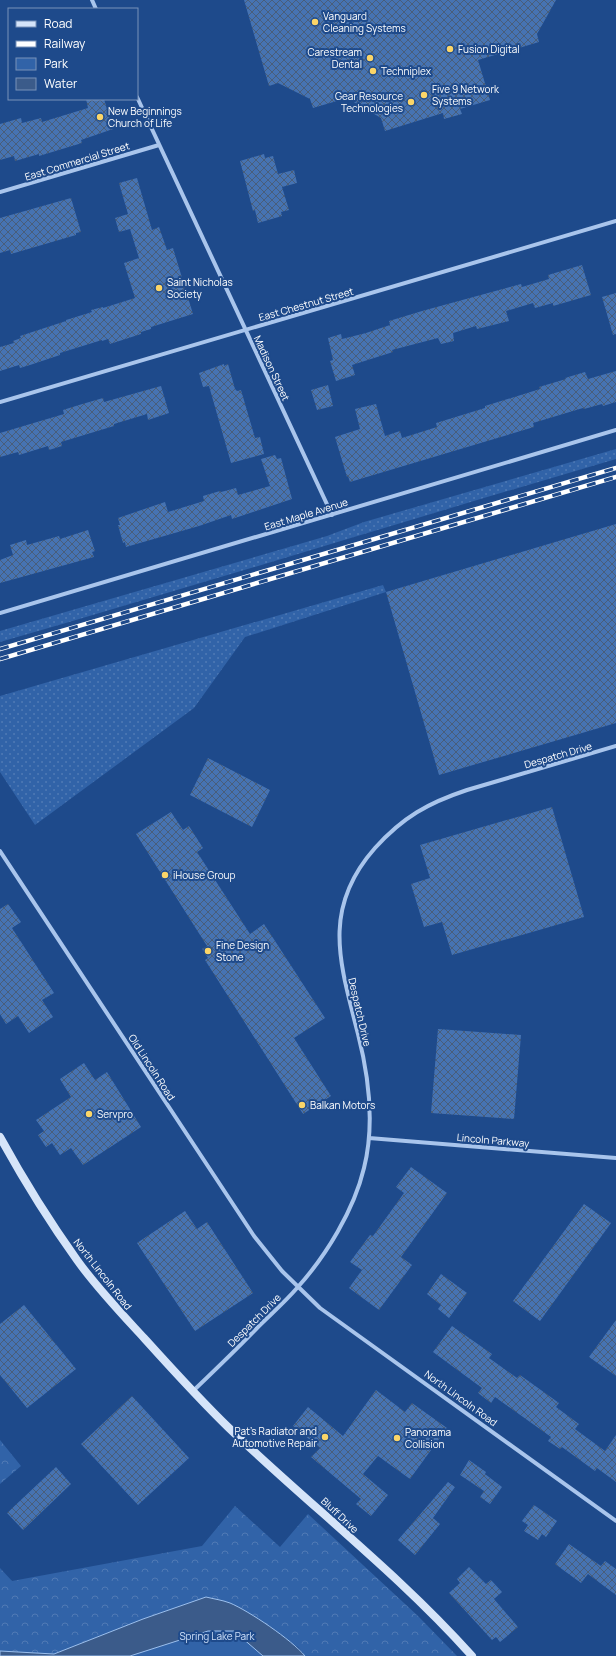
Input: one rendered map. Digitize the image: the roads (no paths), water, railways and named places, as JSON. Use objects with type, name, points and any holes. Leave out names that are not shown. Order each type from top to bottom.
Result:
[{"type":"street","name":"Madison Street","points":[[138,99],[332,515]]},
{"type":"street","name":"East Commercial Street","points":[[0,192],[159,145]]},
{"type":"street","name":"East Chestnut Street","points":[[0,402],[616,221]]},
{"type":"street","name":"East Maple Avenue","points":[[0,613],[616,430]]},
{"type":"street","name":"Despatch Drive","points":[[192,1391],[297,1288],[331,1243],[346,1216],[358,1189],[365,1167],[369,1138],[369,1100],[364,1062],[346,990],[339,948],[339,930],[342,909],[356,874],[368,856],[385,836],[423,807],[467,790],[616,746]]},
{"type":"street","name":"Old Lincoln Road","points":[[0,851],[254,1236],[297,1288]]},
{"type":"street","name":"North Lincoln Road","points":[[0,1137],[17,1169],[77,1260],[118,1309],[192,1391]]},
{"type":"street","name":"Lincoln Parkway","points":[[369,1138],[616,1158]]},
{"type":"street","name":"North Lincoln Road","points":[[297,1288],[325,1311],[616,1521]]},
{"type":"street","name":"Bluff Drive","points":[[192,1391],[234,1433],[329,1518],[430,1612],[472,1656]]},
{"type":"water","points":[[206,1597],[230,1603],[248,1612],[281,1634],[305,1656],[263,1656],[234,1631],[208,1631],[130,1656],[0,1656],[0,1651],[54,1654],[143,1619]]},
{"type":"railway","points":[[0,649],[616,468]]},
{"type":"railway","points":[[0,659],[616,477]]},
{"type":"place","name":"Vanguard Cleaning Systems","points":[[315,22]]},
{"type":"place","name":"Fusion Digital","points":[[450,49]]},
{"type":"place","name":"Carestream Dental","points":[[370,58]]},
{"type":"place","name":"Techniplex","points":[[373,71]]},
{"type":"place","name":"Five 9 Network Systems","points":[[424,95]]},
{"type":"place","name":"Gear Resource Technologies","points":[[411,102]]},
{"type":"place","name":"New Beginnings Church of Life","points":[[100,117]]},
{"type":"place","name":"Saint Nicholas Society","points":[[159,288]]},
{"type":"place","name":"iHouse Group","points":[[165,875]]},
{"type":"place","name":"Fine Design Stone","points":[[208,951]]},
{"type":"place","name":"Balkan Motors","points":[[302,1105]]},
{"type":"place","name":"Servpro","points":[[89,1114]]},
{"type":"place","name":"Pat's Radiator and Automotive Repair","points":[[325,1437]]},
{"type":"place","name":"Panorama Collision","points":[[397,1438]]},
{"type":"park label","name":"Spring Lake Park","points":[[217,1636]]}]
